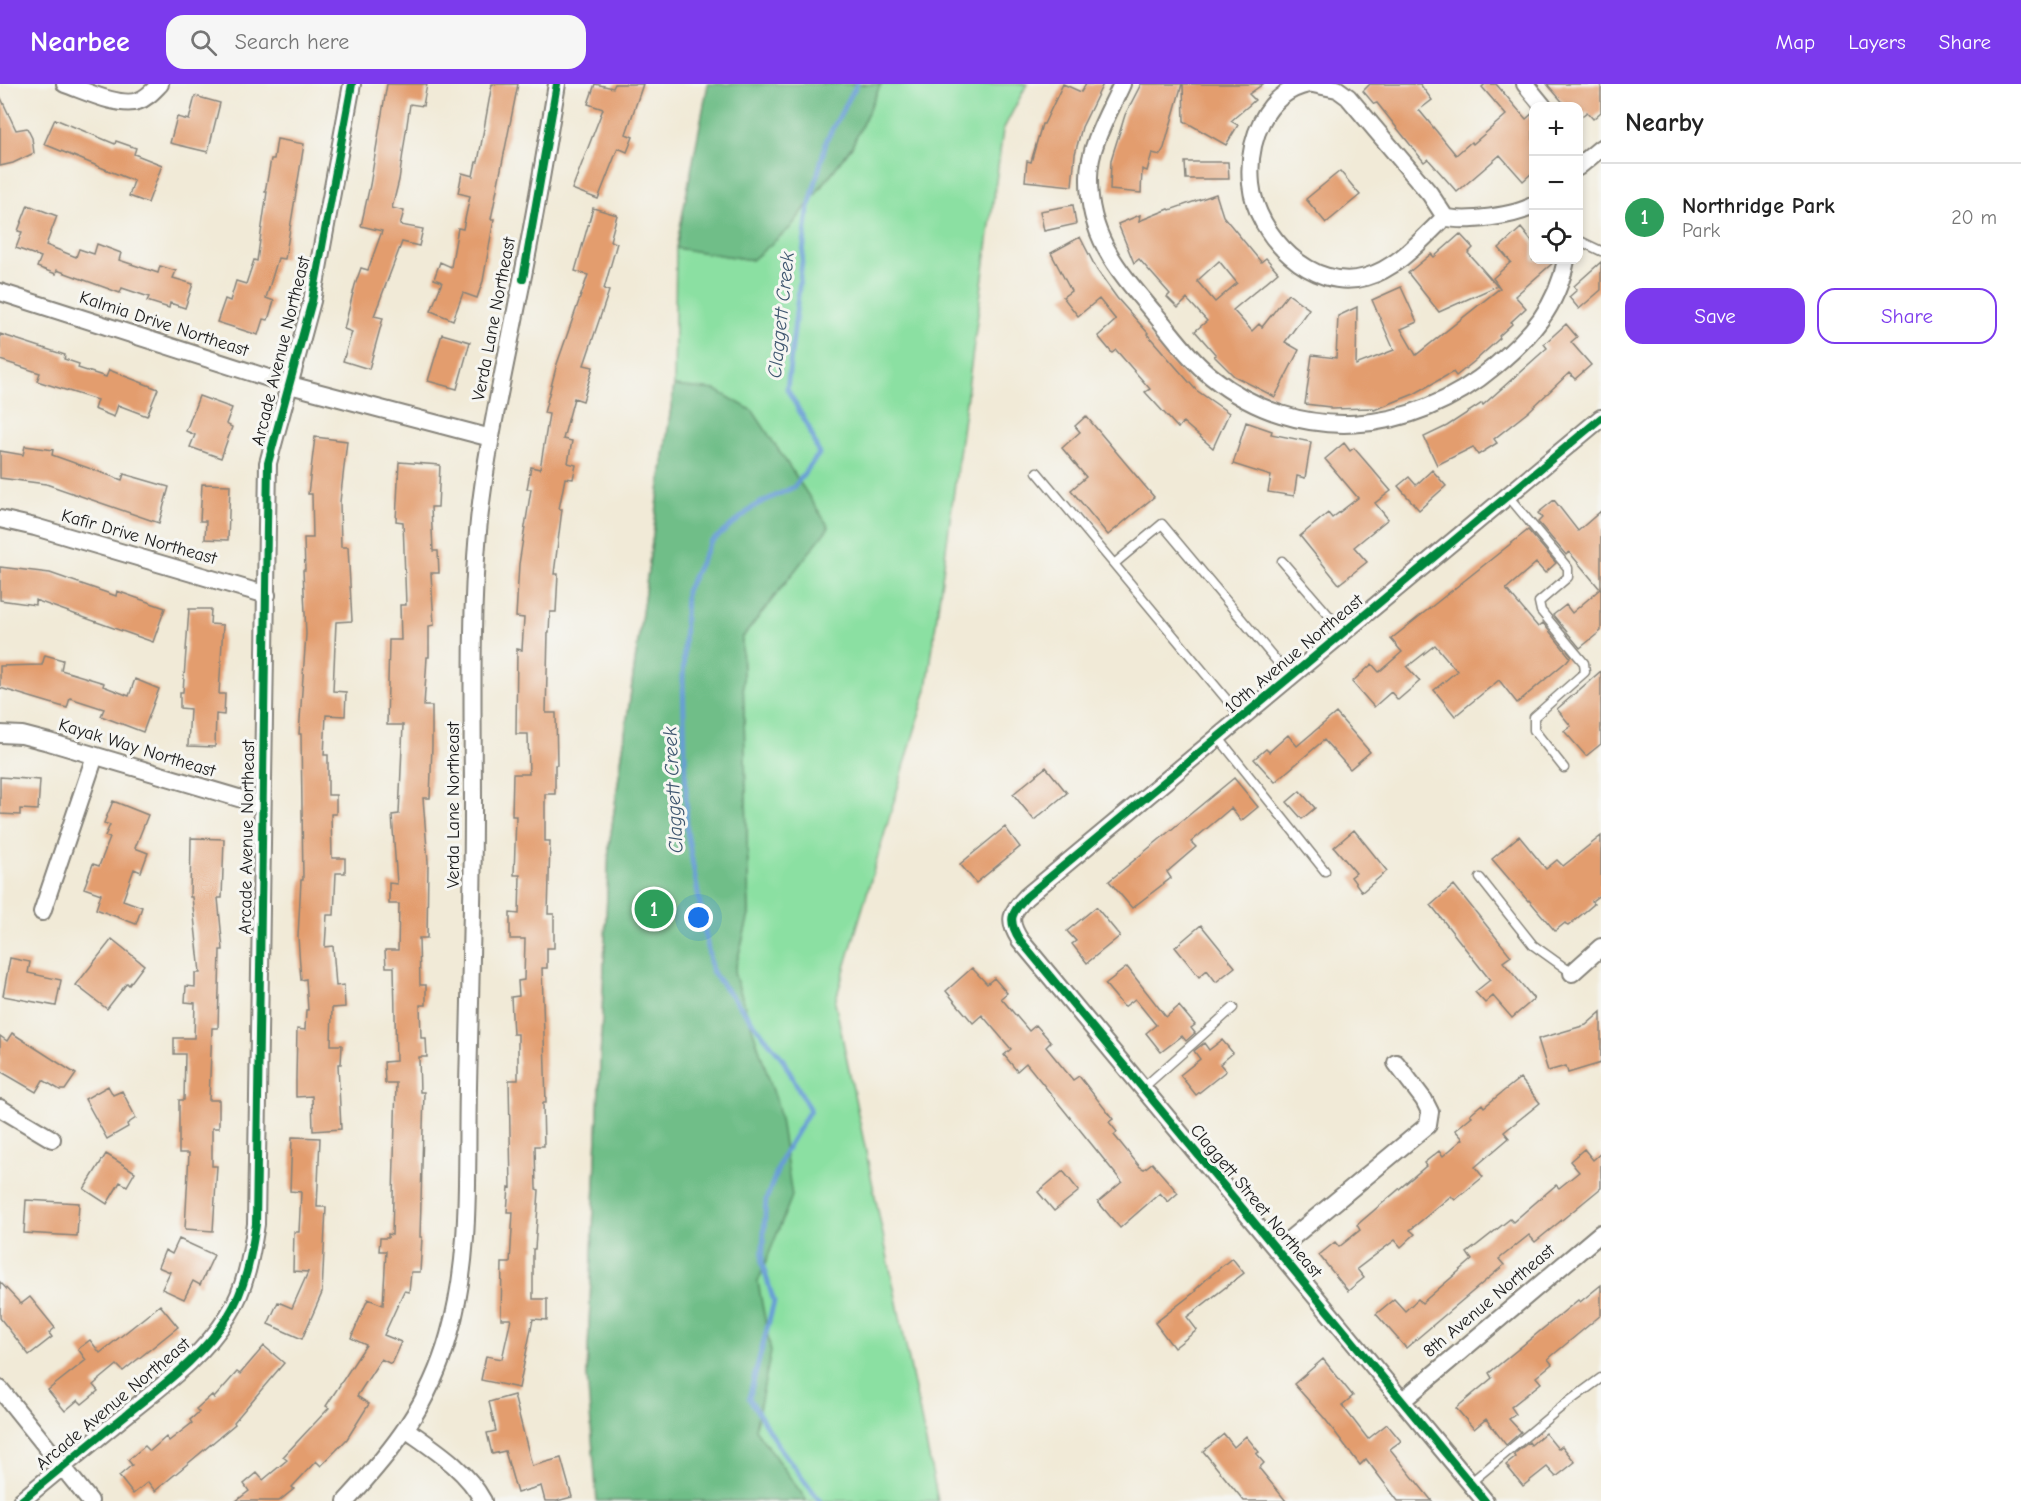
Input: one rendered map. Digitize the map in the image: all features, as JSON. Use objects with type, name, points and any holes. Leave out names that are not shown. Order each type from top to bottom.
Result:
[{"type":"street","points":[[64,84],[120,103],[136,102],[150,95],[160,84]]},
{"type":"street","name":"Arcade Avenue Northeast","points":[[21,1501],[179,1372],[204,1348],[229,1315],[242,1288],[250,1258],[256,1224],[268,463],[312,301],[352,84]]},
{"type":"street","name":"Verda Lane Northeast","points":[[346,1501],[407,1430],[436,1373],[449,1336],[464,1257],[473,862],[475,582],[478,527],[491,438],[523,279],[557,84]]},
{"type":"street","points":[[1122,84],[1099,134],[1089,176],[1090,199],[1101,240],[1118,269],[1201,367],[1231,391],[1275,414],[1294,419],[1338,424],[1379,422],[1421,411],[1459,393],[1478,381],[1511,353],[1541,320],[1558,289],[1565,264]]},
{"type":"street","points":[[1445,217],[1399,260],[1366,277],[1352,280],[1325,278],[1298,263],[1276,239],[1263,219],[1255,202],[1251,185],[1251,168],[1257,132],[1273,103],[1290,90],[1311,84],[1337,89],[1348,97],[1430,194],[1445,217],[1468,220],[1520,211],[1529,207]]},
{"type":"street","points":[[1525,84],[1541,102]]},
{"type":"street","points":[[1583,163],[1601,148]]},
{"type":"street","name":"Kalmia Drive Northeast","points":[[0,292],[290,385],[491,438]]},
{"type":"street","name":"10th Avenue Northeast","points":[[1011,917],[1026,897],[1601,418]]},
{"type":"street","name":"Kafir Drive Northeast","points":[[0,519],[35,527],[267,595]]},
{"type":"street","name":"Kayak Way Northeast","points":[[0,734],[22,735],[262,805]]},
{"type":"street","points":[[42,912],[95,756]]},
{"type":"street","name":"Claggett Street Northeast","points":[[1011,917],[1012,928],[1020,940],[1485,1501]]},
{"type":"street","points":[[1572,973],[1601,947]]},
{"type":"street","points":[[1277,1250],[1428,1125],[1430,1112],[1424,1100],[1396,1063]]},
{"type":"street","points":[[0,1108],[52,1139]]},
{"type":"street","name":"8th Avenue Northeast","points":[[1402,1400],[1601,1233]]},
{"type":"street","points":[[0,1389],[90,1501]]},
{"type":"street","points":[[407,1430],[454,1464],[468,1478],[483,1501]]},
{"type":"lane","points":[[1583,242],[1601,251]]},
{"type":"lane","points":[[1037,472],[1242,717]]},
{"type":"lane","points":[[1508,496],[1568,568],[1568,578],[1539,602],[1540,611],[1584,663],[1585,672],[1534,717],[1534,730],[1564,768]]},
{"type":"lane","points":[[1114,564],[1162,525],[1290,677]]},
{"type":"lane","points":[[1282,561],[1344,633]]},
{"type":"lane","points":[[1218,737],[1324,871]]},
{"type":"lane","points":[[1480,878],[1533,945],[1572,973]]},
{"type":"lane","points":[[1143,1088],[1233,1008]]},
{"type":"lane","points":[[1470,1483],[1560,1408],[1601,1378]]},
{"type":"green space","points":[[708,84],[881,84],[852,146],[790,228],[752,260],[676,248]]},
{"type":"green space","points":[[881,84],[1027,84],[1003,130],[927,689],[835,1002],[938,1501],[610,1501],[587,1376],[609,847],[674,386],[676,248],[752,260],[790,228],[852,146]],"holes":[[[756,505],[829,527],[742,638],[749,915],[734,973],[747,1013],[687,832]]]},
{"type":"green space","points":[[674,386],[716,390],[753,411],[829,527],[742,638],[749,915],[734,973],[778,1106],[792,1196],[758,1282],[771,1352],[755,1429],[807,1501],[597,1501],[587,1376],[609,847]]},
{"type":"building","points":[[387,84],[427,84],[423,106],[410,104],[399,180],[392,208],[404,211],[400,225],[423,229],[419,246],[402,242],[374,316],[383,318],[369,369],[343,361],[352,332],[344,329],[361,268],[368,270],[382,231],[361,226]]},
{"type":"building","points":[[492,84],[518,84],[491,219],[494,219],[483,281],[477,298],[463,293],[453,320],[431,311],[442,282],[434,279],[440,262],[451,267],[458,228],[463,229],[470,196],[458,193],[462,173],[473,176],[476,162],[478,162]]},
{"type":"building","points":[[595,84],[613,88],[615,84],[643,84],[626,134],[633,137],[627,152],[618,148],[598,199],[572,189],[603,109],[588,104]]},
{"type":"building","points":[[1063,84],[1081,92],[1086,84],[1103,84],[1082,127],[1075,154],[1072,186],[1025,181],[1027,161],[1031,162],[1042,124]]},
{"type":"building","points":[[1141,84],[1182,84],[1164,148],[1160,155],[1152,153],[1147,171],[1142,169],[1141,193],[1110,190],[1111,160],[1125,115]]},
{"type":"building","points":[[1183,84],[1263,84],[1249,94],[1255,100],[1231,121],[1238,125],[1226,145],[1184,121]]},
{"type":"building","points":[[1370,84],[1420,84],[1432,100],[1419,110],[1456,155],[1471,142],[1473,144],[1506,115],[1482,87],[1485,84],[1496,84],[1526,119],[1529,116],[1529,176],[1523,181],[1500,155],[1457,192],[1428,159],[1424,162],[1377,103],[1374,104],[1363,91]]},
{"type":"building","points":[[1547,84],[1601,84],[1601,112],[1593,119],[1587,112],[1583,115],[1583,102],[1563,102]]},
{"type":"building","points":[[0,96],[16,130],[27,128],[32,138],[34,153],[13,163],[0,166]]},
{"type":"building","points":[[195,96],[220,103],[208,152],[170,143],[177,117],[189,120]]},
{"type":"building","points":[[55,119],[115,144],[116,141],[136,148],[134,154],[162,165],[148,203],[129,196],[134,181],[44,144]]},
{"type":"building","points":[[277,139],[304,144],[285,259],[278,258],[266,298],[274,301],[268,320],[263,319],[258,335],[217,322],[225,299],[230,301],[236,281],[246,284],[254,260],[257,261],[267,192],[265,192]]},
{"type":"building","points":[[1185,162],[1228,162],[1229,179],[1186,179]]},
{"type":"building","points":[[1340,171],[1360,195],[1326,223],[1306,199]]},
{"type":"building","points":[[1216,194],[1223,216],[1261,262],[1266,258],[1278,272],[1233,310],[1252,331],[1259,324],[1262,327],[1288,294],[1309,309],[1285,342],[1299,350],[1275,397],[1234,376],[1214,356],[1216,355],[1195,331],[1207,321],[1187,299],[1178,308],[1167,297],[1170,294],[1139,259],[1134,263],[1118,224],[1140,215],[1139,221]],"holes":[[[1219,261],[1237,283],[1215,302],[1197,281]]]},
{"type":"building","points":[[28,205],[57,216],[46,245],[76,257],[79,249],[94,254],[97,244],[121,253],[119,260],[158,273],[160,266],[176,271],[173,278],[193,284],[185,308],[170,303],[169,308],[147,301],[149,297],[122,288],[120,293],[57,270],[56,274],[37,267],[41,257],[16,248],[22,232],[18,231]]},
{"type":"building","points":[[1073,205],[1076,224],[1044,231],[1040,211]]},
{"type":"building","points":[[593,208],[617,215],[610,241],[617,243],[604,289],[609,291],[584,365],[593,367],[583,401],[574,398],[563,439],[572,441],[568,463],[576,465],[573,479],[565,478],[559,509],[562,509],[554,574],[558,574],[556,612],[550,612],[548,633],[546,713],[556,713],[557,765],[555,765],[555,794],[545,794],[545,841],[550,841],[548,914],[554,914],[554,948],[547,948],[547,968],[542,968],[546,1103],[543,1103],[544,1146],[535,1146],[536,1189],[539,1190],[535,1249],[533,1249],[533,1299],[547,1299],[547,1320],[533,1319],[519,1388],[481,1380],[486,1356],[502,1359],[511,1319],[501,1319],[502,1263],[510,1263],[513,1212],[507,1212],[509,1187],[511,1188],[509,1080],[518,1080],[518,1034],[513,1034],[511,997],[519,996],[518,981],[524,980],[525,939],[510,939],[510,913],[519,914],[520,875],[514,875],[516,816],[512,816],[513,774],[529,774],[528,734],[516,734],[517,649],[522,650],[524,618],[516,617],[519,564],[531,489],[527,489],[531,467],[540,469],[549,414],[544,413],[557,364],[588,275],[575,271]]},
{"type":"building","points":[[1521,228],[1529,238],[1529,264],[1552,264],[1515,296],[1526,308],[1511,322],[1512,324],[1499,336],[1500,338],[1476,360],[1456,376],[1453,372],[1414,394],[1374,410],[1373,408],[1330,409],[1330,407],[1305,404],[1312,355],[1336,358],[1338,316],[1357,307],[1356,365],[1394,350],[1372,300],[1401,287],[1417,322],[1401,329],[1416,355],[1500,288],[1493,278],[1511,262],[1499,248]]},
{"type":"building","points":[[1460,234],[1473,248],[1468,253],[1497,286],[1439,312],[1408,273],[1431,254],[1434,257]]},
{"type":"building","points":[[1080,237],[1097,270],[1147,334],[1196,390],[1229,413],[1213,448],[1183,422],[1178,428],[1145,392],[1150,389],[1116,350],[1112,353],[1098,336],[1116,320],[1099,299],[1078,316],[1063,297],[1071,291],[1051,253]]},
{"type":"building","points":[[1601,262],[1601,290],[1579,309],[1569,297],[1577,290],[1574,286]]},
{"type":"building","points":[[1566,324],[1577,337],[1571,342],[1591,365],[1575,379],[1569,373],[1528,412],[1494,439],[1497,443],[1478,455],[1473,447],[1437,465],[1424,437],[1447,426],[1482,403],[1483,405],[1547,348],[1544,344]]},
{"type":"building","points":[[0,334],[65,355],[64,359],[79,364],[78,368],[106,377],[109,370],[158,389],[147,416],[118,405],[114,417],[94,409],[97,400],[37,381],[40,373],[0,360]]},
{"type":"building","points":[[442,334],[470,342],[457,389],[428,381]]},
{"type":"building","points":[[199,396],[232,408],[226,424],[232,427],[221,458],[190,447],[195,435],[186,431]]},
{"type":"building","points":[[1086,416],[1154,497],[1108,535],[1071,490],[1086,477],[1062,448],[1080,432],[1075,426]]},
{"type":"building","points":[[1246,422],[1272,431],[1271,434],[1311,442],[1305,478],[1297,476],[1294,496],[1268,492],[1271,476],[1233,464]]},
{"type":"building","points":[[315,437],[347,441],[340,502],[341,547],[348,547],[352,621],[336,622],[333,691],[346,692],[345,716],[326,715],[324,755],[328,755],[328,795],[336,795],[336,814],[331,814],[332,858],[345,858],[345,873],[336,873],[334,915],[327,915],[325,947],[333,946],[336,986],[344,985],[345,1007],[332,1008],[331,1045],[342,1045],[341,1064],[338,1064],[341,1129],[313,1131],[312,1096],[296,1097],[296,1078],[297,1029],[305,1030],[306,1010],[308,1010],[306,979],[301,980],[298,937],[301,880],[303,880],[301,734],[299,734],[306,634],[304,538],[313,538],[312,494],[308,494]]},
{"type":"building","points":[[1344,443],[1350,451],[1354,448],[1391,491],[1375,503],[1388,519],[1354,547],[1367,562],[1339,584],[1300,536],[1328,513],[1332,518],[1358,498],[1325,459]]},
{"type":"building","points":[[25,446],[53,450],[52,455],[122,480],[124,474],[169,487],[159,523],[46,484],[0,478],[0,451],[23,455]]},
{"type":"building","points":[[399,462],[440,465],[438,507],[431,507],[433,551],[438,551],[439,573],[431,573],[434,625],[429,626],[429,657],[427,657],[424,706],[432,706],[432,746],[430,798],[423,798],[428,862],[427,938],[419,938],[420,985],[426,985],[426,1005],[420,1005],[421,1038],[426,1038],[427,1057],[419,1057],[420,1092],[424,1092],[420,1272],[411,1272],[409,1292],[404,1291],[384,1335],[401,1342],[391,1364],[381,1359],[357,1396],[369,1404],[347,1439],[321,1466],[316,1461],[292,1487],[294,1489],[279,1501],[236,1501],[249,1491],[244,1484],[257,1473],[263,1480],[287,1460],[283,1457],[329,1408],[326,1406],[366,1345],[351,1338],[368,1299],[383,1305],[386,1251],[379,1251],[380,1238],[388,1238],[388,1234],[392,1235],[396,1083],[385,1083],[384,1062],[396,1061],[394,967],[386,967],[385,950],[398,950],[399,904],[389,904],[389,883],[397,884],[392,815],[399,814],[403,725],[387,725],[389,640],[401,640],[400,605],[406,605],[403,522],[396,521]]},
{"type":"building","points":[[1432,470],[1446,486],[1419,510],[1398,486],[1409,477],[1416,485]]},
{"type":"building","points":[[202,484],[230,485],[228,540],[205,539],[206,521],[200,521]]},
{"type":"building","points":[[1554,500],[1578,531],[1601,511],[1601,631],[1580,648],[1553,615],[1566,605],[1572,613],[1600,589],[1569,552],[1566,555],[1538,522],[1542,518],[1538,513]]},
{"type":"building","points":[[1528,530],[1556,563],[1545,573],[1536,563],[1506,589],[1538,627],[1543,623],[1570,657],[1567,661],[1517,703],[1499,680],[1455,716],[1434,690],[1457,671],[1435,645],[1407,667],[1420,681],[1398,700],[1391,692],[1374,707],[1352,682],[1372,664],[1379,672],[1402,652],[1391,639]]},
{"type":"building","points":[[0,567],[50,573],[116,596],[117,591],[165,608],[153,642],[35,600],[35,605],[0,600]]},
{"type":"building","points":[[189,609],[211,609],[210,624],[223,625],[219,694],[225,694],[224,715],[216,714],[215,747],[188,746],[190,709],[180,708]]},
{"type":"building","points":[[45,655],[63,660],[61,670],[104,683],[103,686],[129,696],[135,679],[159,689],[143,732],[101,716],[104,709],[70,698],[67,708],[0,688],[0,666],[42,665]]},
{"type":"building","points":[[1601,671],[1601,744],[1586,756],[1564,731],[1571,726],[1557,709]]},
{"type":"building","points":[[1336,713],[1370,752],[1350,769],[1324,740],[1275,782],[1254,759],[1266,749],[1269,752],[1288,735],[1297,746]]},
{"type":"building","points":[[1046,767],[1067,793],[1034,820],[1013,794]]},
{"type":"building","points":[[0,777],[40,780],[38,810],[20,809],[20,815],[0,814]]},
{"type":"building","points":[[1234,778],[1258,807],[1241,821],[1231,808],[1191,842],[1196,847],[1167,872],[1171,878],[1132,908],[1109,881]]},
{"type":"building","points":[[1300,791],[1315,808],[1302,819],[1287,802]]},
{"type":"building","points":[[113,801],[148,815],[135,848],[148,853],[141,872],[134,869],[123,900],[142,907],[136,924],[96,909],[101,894],[84,888],[93,864],[99,866],[110,838],[105,836],[110,825],[104,823]]},
{"type":"building","points":[[1005,827],[1020,847],[976,883],[960,864]]},
{"type":"building","points":[[1354,830],[1387,871],[1362,892],[1351,877],[1356,873],[1334,847]]},
{"type":"building","points":[[1519,836],[1546,869],[1557,860],[1563,866],[1601,836],[1601,894],[1592,901],[1594,904],[1568,926],[1565,923],[1555,931],[1492,859]]},
{"type":"building","points":[[191,838],[224,839],[222,898],[218,898],[223,950],[220,950],[218,1028],[212,1028],[209,1100],[219,1100],[219,1128],[212,1128],[212,1166],[217,1166],[213,1231],[185,1229],[189,1153],[179,1153],[179,1100],[184,1100],[185,1054],[174,1054],[174,1038],[194,1038],[195,1003],[185,1002],[186,986],[195,987],[195,973],[200,973],[192,897],[190,897]]},
{"type":"building","points":[[1454,885],[1511,956],[1503,962],[1534,999],[1512,1018],[1493,996],[1485,1003],[1475,992],[1490,980],[1431,905]]},
{"type":"building","points":[[1096,907],[1120,936],[1087,963],[1072,944],[1076,941],[1067,931]]},
{"type":"building","points":[[1201,925],[1235,967],[1216,982],[1207,970],[1199,977],[1175,947]]},
{"type":"building","points":[[112,939],[144,965],[107,1009],[76,985]]},
{"type":"building","points":[[10,958],[30,962],[28,973],[61,980],[56,1006],[3,996]]},
{"type":"building","points":[[1127,967],[1166,1017],[1179,1006],[1195,1025],[1191,1028],[1195,1033],[1186,1041],[1182,1036],[1161,1052],[1146,1033],[1156,1025],[1135,999],[1124,1007],[1105,984]]},
{"type":"building","points":[[972,968],[987,984],[994,978],[1007,993],[1001,998],[1029,1031],[1036,1025],[1051,1042],[1046,1047],[1073,1080],[1079,1076],[1113,1119],[1109,1122],[1117,1132],[1114,1135],[1140,1167],[1144,1169],[1152,1163],[1178,1193],[1168,1202],[1160,1193],[1120,1228],[1098,1202],[1122,1182],[1026,1063],[1017,1071],[1004,1055],[1011,1049],[982,1015],[973,1023],[946,991]]},
{"type":"building","points":[[1601,1012],[1601,1063],[1568,1073],[1566,1066],[1548,1071],[1538,1039],[1586,1025]]},
{"type":"building","points":[[12,1033],[76,1074],[65,1090],[60,1090],[43,1080],[36,1092],[0,1071],[0,1036],[7,1041]]},
{"type":"building","points":[[1222,1040],[1233,1053],[1220,1064],[1226,1071],[1196,1095],[1180,1075],[1200,1059],[1194,1051],[1204,1043],[1209,1050]]},
{"type":"building","points":[[1520,1078],[1540,1103],[1504,1132],[1509,1138],[1475,1167],[1483,1177],[1455,1200],[1451,1196],[1410,1230],[1415,1234],[1401,1247],[1395,1240],[1357,1269],[1364,1278],[1348,1291],[1319,1255],[1335,1242],[1339,1247],[1360,1230],[1357,1225],[1426,1166],[1424,1163],[1439,1151],[1443,1156],[1463,1139],[1455,1130],[1472,1116],[1470,1114],[1482,1104],[1484,1107]]},
{"type":"building","points":[[108,1086],[113,1095],[122,1091],[136,1118],[127,1124],[128,1127],[107,1139],[85,1099]]},
{"type":"building","points":[[292,1137],[320,1138],[317,1207],[326,1207],[322,1293],[302,1339],[268,1324],[278,1302],[292,1308],[308,1272],[293,1271],[294,1232],[299,1232],[301,1192],[290,1191]]},
{"type":"building","points":[[1584,1149],[1593,1160],[1601,1153],[1601,1188],[1535,1242],[1529,1235],[1499,1259],[1504,1265],[1406,1348],[1376,1314],[1394,1299],[1405,1311],[1418,1299],[1422,1303],[1472,1260],[1467,1253],[1510,1219],[1513,1222],[1556,1185],[1559,1188],[1579,1172],[1570,1161]]},
{"type":"building","points":[[106,1154],[135,1172],[127,1186],[120,1182],[107,1204],[84,1189]]},
{"type":"building","points":[[1063,1171],[1079,1191],[1054,1211],[1038,1192]]},
{"type":"building","points":[[26,1200],[79,1203],[77,1236],[24,1233]]},
{"type":"building","points":[[179,1239],[214,1255],[200,1285],[193,1281],[184,1299],[162,1289],[170,1272],[158,1267],[165,1250],[172,1254]]},
{"type":"building","points":[[1232,1258],[1244,1273],[1187,1317],[1197,1330],[1174,1348],[1155,1323],[1196,1291]]},
{"type":"building","points":[[0,1282],[21,1304],[30,1297],[55,1328],[49,1333],[52,1337],[29,1355],[0,1318]]},
{"type":"building","points":[[1601,1285],[1601,1315],[1548,1359],[1552,1364],[1536,1377],[1541,1383],[1511,1407],[1516,1414],[1509,1419],[1521,1432],[1506,1445],[1486,1419],[1474,1429],[1456,1408],[1492,1378],[1489,1373],[1578,1300],[1580,1302]]},
{"type":"building","points":[[160,1305],[178,1327],[123,1371],[117,1365],[93,1385],[98,1391],[82,1404],[78,1400],[65,1411],[48,1390],[86,1360],[78,1349],[90,1340],[100,1353]]},
{"type":"building","points":[[264,1346],[284,1363],[234,1422],[235,1424],[155,1491],[148,1482],[133,1494],[119,1476],[132,1465],[128,1460],[145,1446],[150,1451],[166,1437],[169,1441],[192,1423],[190,1420],[199,1412],[196,1409],[212,1395],[214,1398],[237,1372],[240,1374]]},
{"type":"building","points":[[1323,1359],[1353,1396],[1342,1405],[1368,1439],[1387,1424],[1401,1441],[1390,1449],[1432,1501],[1398,1501],[1366,1459],[1360,1465],[1325,1419],[1294,1384]]},
{"type":"building","points":[[514,1395],[532,1466],[561,1458],[572,1497],[545,1501],[541,1486],[517,1493],[505,1451],[492,1454],[487,1433],[496,1431],[489,1402]]},
{"type":"building","points":[[1545,1433],[1558,1449],[1562,1446],[1575,1462],[1556,1477],[1547,1467],[1523,1486],[1506,1465],[1516,1457],[1514,1454],[1529,1442],[1531,1445]]},
{"type":"building","points":[[1224,1434],[1234,1447],[1246,1436],[1259,1452],[1256,1454],[1264,1463],[1259,1468],[1286,1501],[1244,1501],[1203,1451]]},
{"type":"waterway","name":"Claggett Creek","points":[[820,1501],[780,1448],[749,1398],[774,1302],[762,1263],[766,1200],[784,1153],[810,1110],[782,1058],[712,972],[687,832],[683,679],[686,591],[710,543],[756,505],[794,487],[819,454],[809,428],[787,389],[808,211],[827,139],[857,84]]},
{"type":"cycle path","points":[[21,1501],[195,1357],[228,1316],[239,1294],[250,1260],[256,1224],[268,463],[312,301],[352,84]]},
{"type":"cycle path","points":[[523,279],[557,84]]},
{"type":"cycle path","points":[[1485,1501],[1020,940],[1013,927],[1012,917],[1026,897],[1601,418]]},
{"type":"place","name":"Northridge Park","points":[[654,909]]}]
